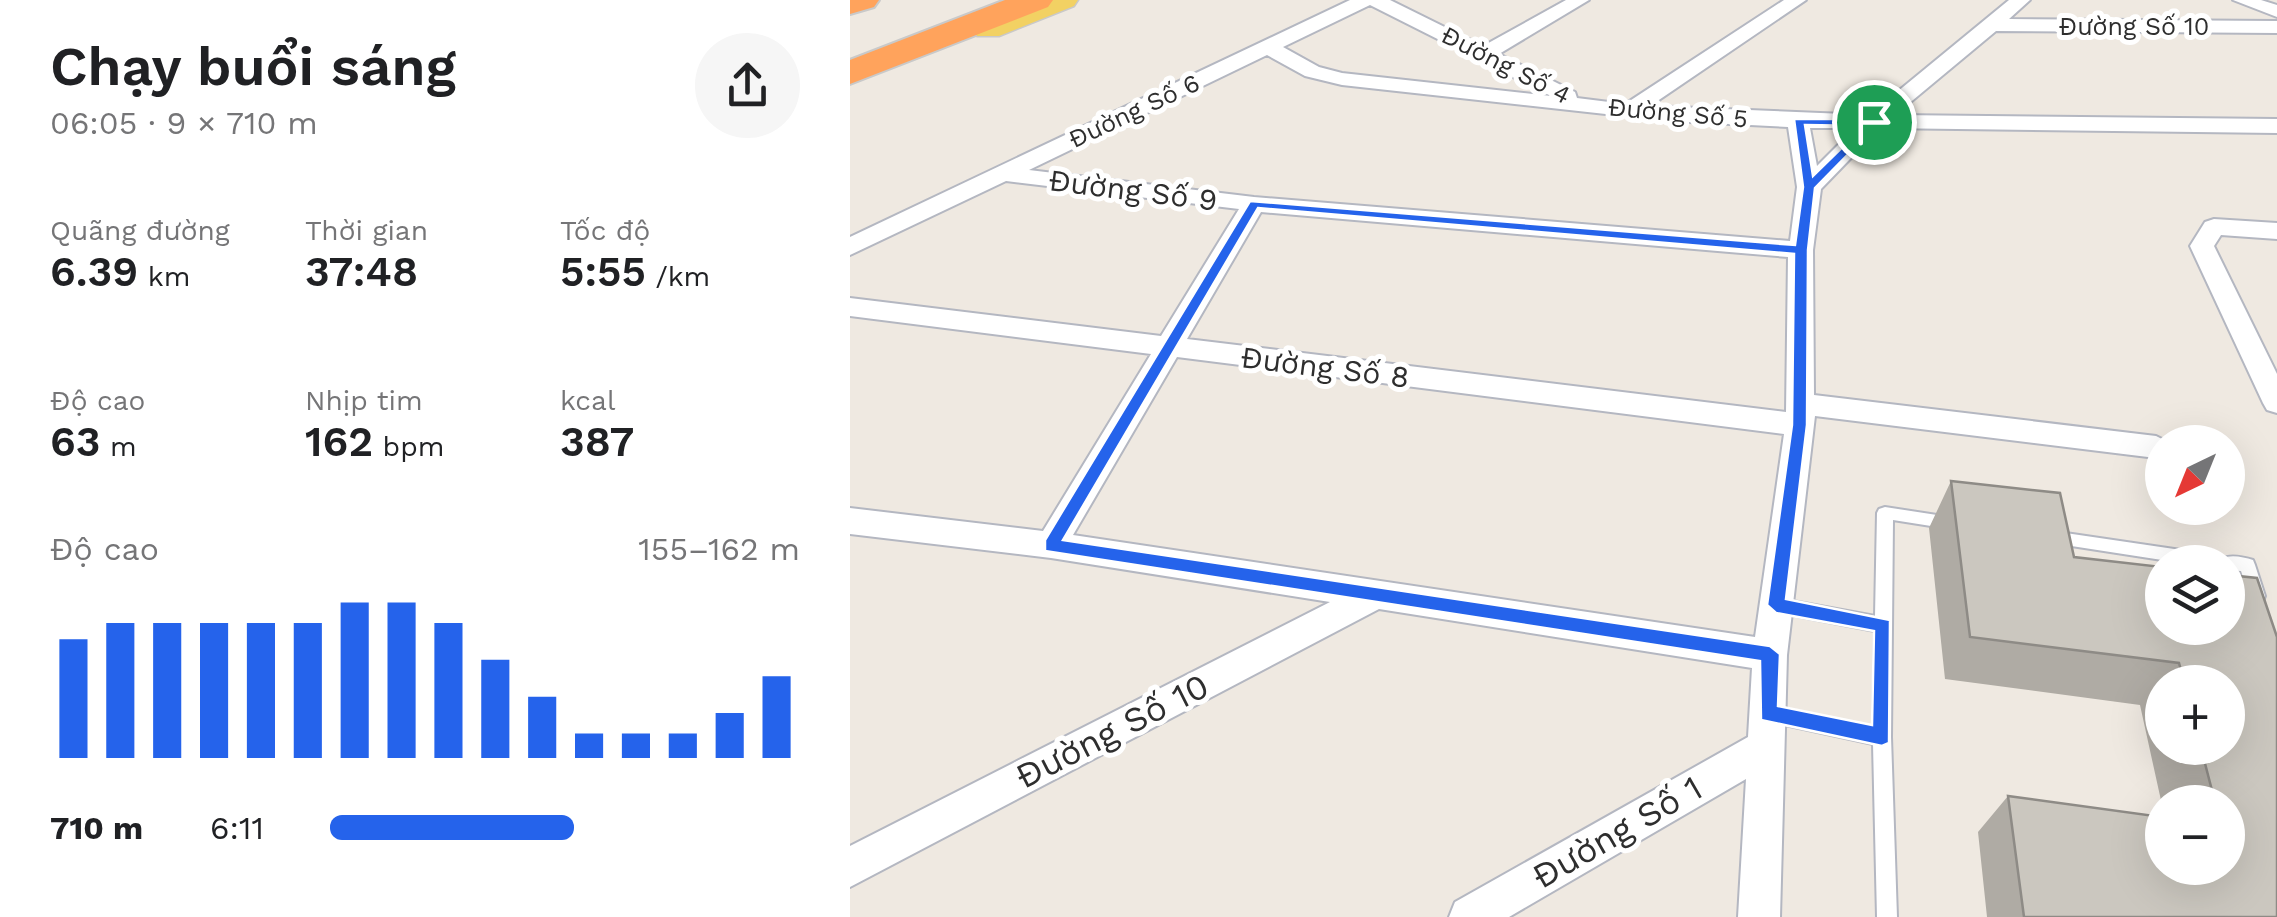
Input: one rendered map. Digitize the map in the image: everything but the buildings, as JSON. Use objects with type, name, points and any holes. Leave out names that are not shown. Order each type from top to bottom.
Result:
[{"type":"highway","points":[[850,4],[862,0]]},
{"type":"highway","points":[[850,73],[1036,0]]},
{"type":"main road","points":[[850,84],[1063,0]]},
{"type":"street","name":"Đường Số 6","points":[[850,247],[1364,0]]},
{"type":"street","name":"Đường Số 4","points":[[1375,0],[1584,104]]},
{"type":"street","points":[[1485,53],[1580,0]]},
{"type":"street","points":[[1629,112],[1796,0]]},
{"type":"street","points":[[1809,187],[1874,122],[2021,0]]},
{"type":"street","points":[[2242,0],[2277,11]]},
{"type":"street","name":"Đường Số 10","points":[[1991,25],[2277,27]]},
{"type":"street","name":"Đường Số 5","points":[[1268,48],[1312,72],[1342,79],[1629,112],[1798,122],[2277,126]]},
{"type":"street","points":[[1759,917],[1770,654],[1800,414],[1801,250],[1809,187],[1798,122]]},
{"type":"street","name":"Đường Số 9","points":[[1002,174],[1254,204],[1801,250]]},
{"type":"street","points":[[1051,546],[1254,204]]},
{"type":"street","points":[[2277,231],[2214,227],[2202,246],[2277,403]]},
{"type":"street","name":"Đường Số 8","points":[[850,307],[1170,348],[2145,446]]},
{"type":"street","points":[[850,521],[1051,546],[1770,654]]},
{"type":"street","name":"Đường Số 10","points":[[850,867],[1374,594]]},
{"type":"street","name":"Đường Số 1","points":[[1470,917],[1766,731]]},
{"type":"lane","points":[[1887,917],[1882,737],[1884,513],[1962,524]]},
{"type":"lane","points":[[2040,536],[2145,551]]},
{"type":"lane","points":[[2245,565],[2265,620]]},
{"type":"lane","points":[[1776,605],[1884,625]]},
{"type":"lane","points":[[1766,731],[1882,737]]},
{"type":"route","points":[[1874,122],[1798,122],[1809,187],[1801,250],[1800,425],[1776,605],[1884,625],[1882,737],[1768,713],[1770,654],[1051,546],[1254,204],[1801,250],[1809,187],[1874,122]]}]
